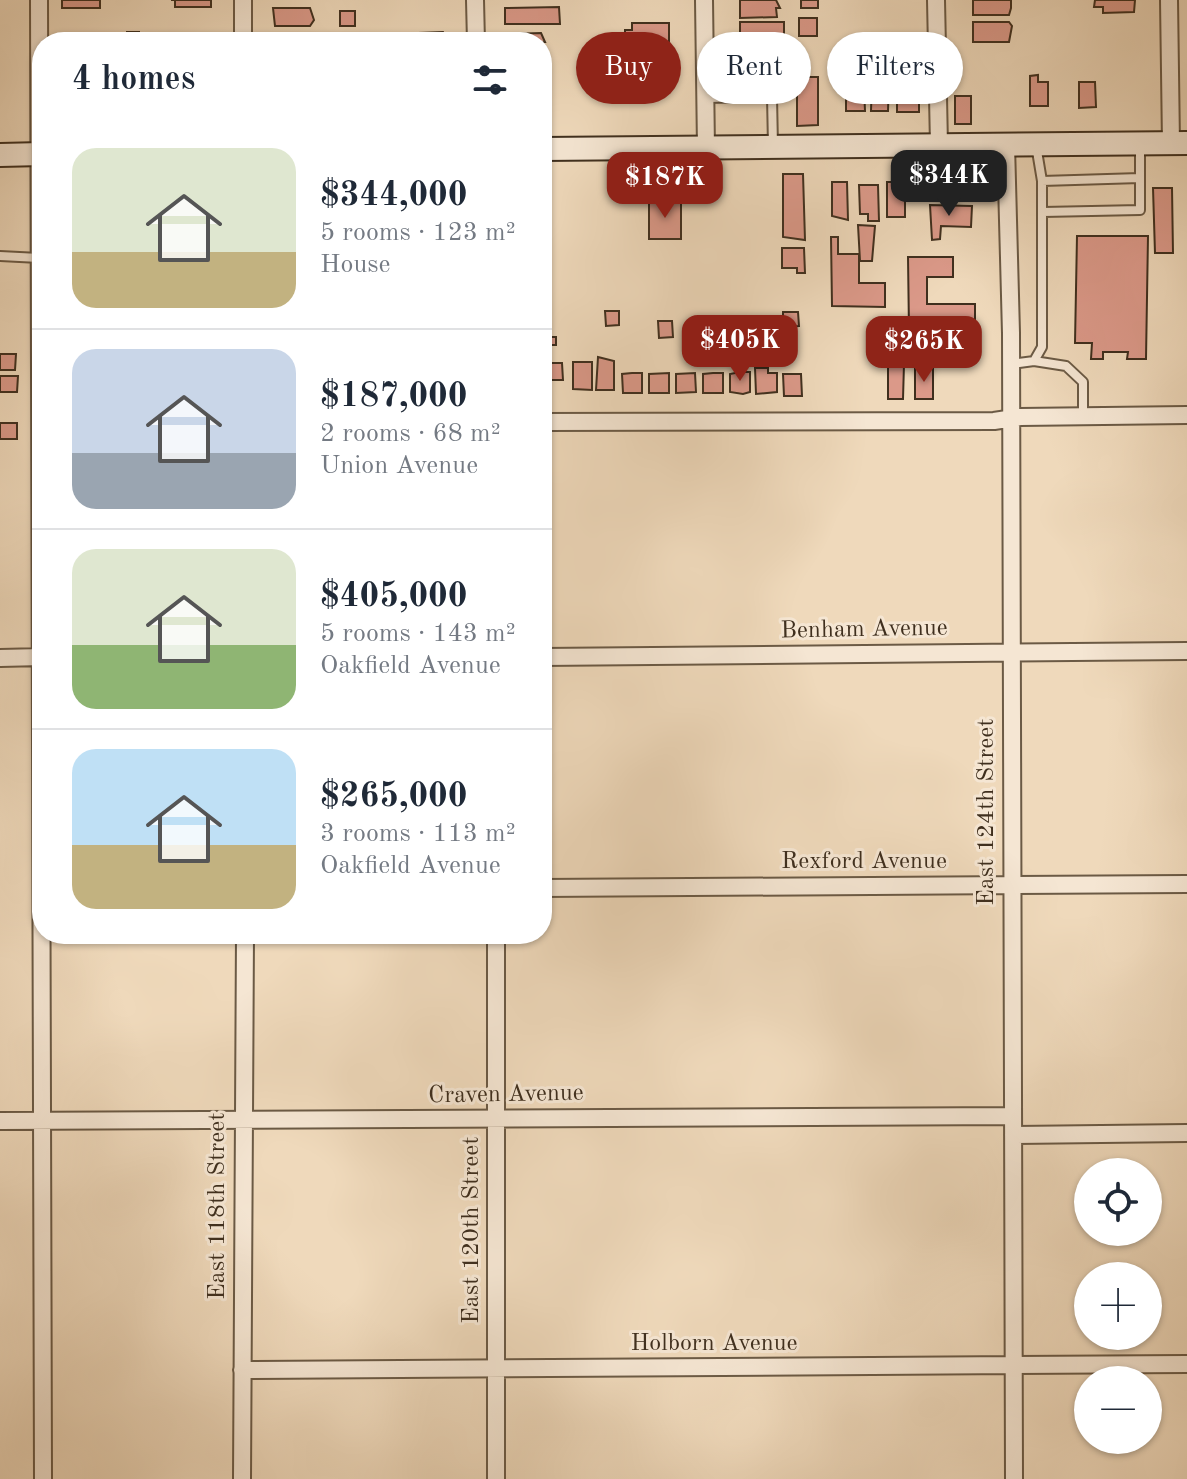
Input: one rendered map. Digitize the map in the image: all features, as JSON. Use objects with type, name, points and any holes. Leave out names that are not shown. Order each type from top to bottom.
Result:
[{"type":"main road","points":[[552,149],[1179,143]]},
{"type":"main road","points":[[0,155],[32,154]]},
{"type":"street","points":[[39,0],[39,32]]},
{"type":"street","points":[[243,0],[243,32]]},
{"type":"street","points":[[475,0],[476,32]]},
{"type":"street","points":[[704,0],[704,32]]},
{"type":"street","points":[[936,0],[939,145]]},
{"type":"street","points":[[1169,0],[1179,143]]},
{"type":"street","points":[[705,104],[706,148]]},
{"type":"street","name":"East 124th Street","points":[[1006,145],[1011,364],[1014,1479]]},
{"type":"street","points":[[552,422],[1187,415]]},
{"type":"street","name":"Benham Avenue","points":[[552,657],[1187,651]]},
{"type":"street","points":[[0,658],[32,657]]},
{"type":"street","name":"Rexford Avenue","points":[[552,888],[1187,884]]},
{"type":"street","points":[[40,944],[43,1479]]},
{"type":"street","name":"East 118th Street","points":[[242,1479],[245,944]]},
{"type":"street","name":"East 120th Street","points":[[496,944],[496,1479]]},
{"type":"street","name":"Craven Avenue","points":[[0,1121],[1013,1116]]},
{"type":"street","points":[[1013,1135],[1187,1133]]},
{"type":"street","name":"Holborn Avenue","points":[[242,1370],[1187,1364]]},
{"type":"lane","points":[[772,104],[773,147]]},
{"type":"lane","points":[[1043,212],[1140,210],[1140,143]]},
{"type":"lane","points":[[1034,361],[1042,347],[1043,212],[1036,144]]},
{"type":"lane","points":[[1042,181],[1140,178]]},
{"type":"lane","points":[[0,256],[32,258]]},
{"type":"lane","points":[[1011,364],[1034,361],[1066,366],[1083,382],[1083,416]]},
{"type":"building","points":[[62,0],[100,0],[100,8],[62,8]]},
{"type":"building","points":[[175,0],[211,0],[211,7],[175,7]]},
{"type":"building","points":[[740,0],[776,0],[780,8],[776,8],[777,17],[740,18]]},
{"type":"building","points":[[801,0],[818,0],[818,8],[801,8]]},
{"type":"building","points":[[973,0],[1011,0],[1009,15],[973,15]]},
{"type":"building","points":[[1095,0],[1135,0],[1134,12],[1103,13],[1103,7],[1094,7]]},
{"type":"building","points":[[559,7],[560,24],[505,24],[505,8]]},
{"type":"building","points":[[273,8],[310,8],[314,20],[310,26],[275,26]]},
{"type":"building","points":[[340,11],[355,11],[355,26],[340,26]]},
{"type":"building","points":[[799,18],[817,18],[817,36],[811,36],[811,32],[799,32]]},
{"type":"building","points":[[740,22],[784,22],[784,32],[740,32]]},
{"type":"building","points":[[973,22],[1009,22],[1012,26],[1009,42],[973,42]]},
{"type":"building","points":[[632,23],[669,23],[669,32],[625,32],[632,30]]},
{"type":"building","points":[[1038,75],[1038,82],[1048,82],[1048,106],[1030,106],[1030,76]]},
{"type":"building","points":[[811,77],[818,77],[818,125],[797,126],[797,104],[811,104]]},
{"type":"building","points":[[1079,82],[1095,82],[1096,107],[1079,108]]},
{"type":"building","points":[[963,96],[971,96],[971,124],[955,124],[955,104],[963,104]]},
{"type":"building","points":[[846,104],[865,104],[865,111],[846,111]]},
{"type":"building","points":[[871,104],[888,104],[888,111],[871,111]]},
{"type":"building","points":[[897,104],[919,104],[919,112],[897,112]]},
{"type":"building","points":[[783,174],[803,174],[805,240],[783,237]]},
{"type":"building","points":[[832,182],[847,182],[848,220],[832,216]]},
{"type":"building","points":[[887,182],[905,182],[905,217],[887,217]]},
{"type":"building","points":[[859,185],[878,185],[879,221],[868,221],[868,214],[860,214]]},
{"type":"building","points":[[1153,188],[1172,188],[1173,253],[1155,253]]},
{"type":"building","points":[[649,202],[681,202],[681,239],[649,239]]},
{"type":"building","points":[[930,205],[972,206],[971,227],[941,226],[940,239],[932,240]]},
{"type":"building","points":[[858,225],[875,226],[872,261],[860,261]]},
{"type":"building","points":[[1077,236],[1148,236],[1146,359],[1127,359],[1128,352],[1103,352],[1103,359],[1091,359],[1092,343],[1075,343]]},
{"type":"building","points":[[831,237],[838,237],[838,254],[859,254],[859,283],[885,283],[885,307],[832,306]]},
{"type":"building","points":[[782,248],[804,248],[805,273],[797,273],[797,268],[782,268]]},
{"type":"building","points":[[908,257],[953,257],[953,277],[927,277],[927,304],[975,304],[975,330],[909,330]]},
{"type":"building","points":[[605,311],[619,311],[619,325],[606,326]]},
{"type":"building","points":[[783,312],[798,312],[799,326],[783,327]]},
{"type":"building","points":[[658,321],[672,321],[673,337],[659,338]]},
{"type":"building","points":[[766,332],[780,332],[781,353],[767,353]]},
{"type":"building","points":[[929,333],[939,334],[939,348],[929,348]]},
{"type":"building","points":[[686,340],[699,340],[699,354],[686,354]]},
{"type":"building","points":[[0,354],[16,354],[15,370],[0,370]]},
{"type":"building","points":[[598,357],[614,361],[614,390],[596,390]]},
{"type":"building","points":[[891,361],[904,364],[903,399],[888,399],[888,364]]},
{"type":"building","points":[[573,362],[592,362],[592,390],[573,389]]},
{"type":"building","points":[[552,363],[562,363],[563,380],[552,380]]},
{"type":"building","points":[[755,368],[768,368],[768,373],[777,373],[777,392],[756,394]]},
{"type":"building","points":[[915,369],[933,369],[933,399],[915,399]]},
{"type":"building","points":[[750,372],[750,392],[730,392],[730,374]]},
{"type":"building","points":[[642,373],[642,393],[623,393],[622,374]]},
{"type":"building","points":[[669,373],[669,393],[649,393],[649,374]]},
{"type":"building","points":[[695,373],[696,392],[676,393],[676,374]]},
{"type":"building","points":[[723,373],[723,393],[703,393],[703,374]]},
{"type":"building","points":[[783,374],[801,374],[802,396],[784,396]]},
{"type":"building","points":[[0,376],[18,376],[17,392],[0,392]]},
{"type":"building","points":[[0,423],[17,423],[17,439],[0,439]]}]
